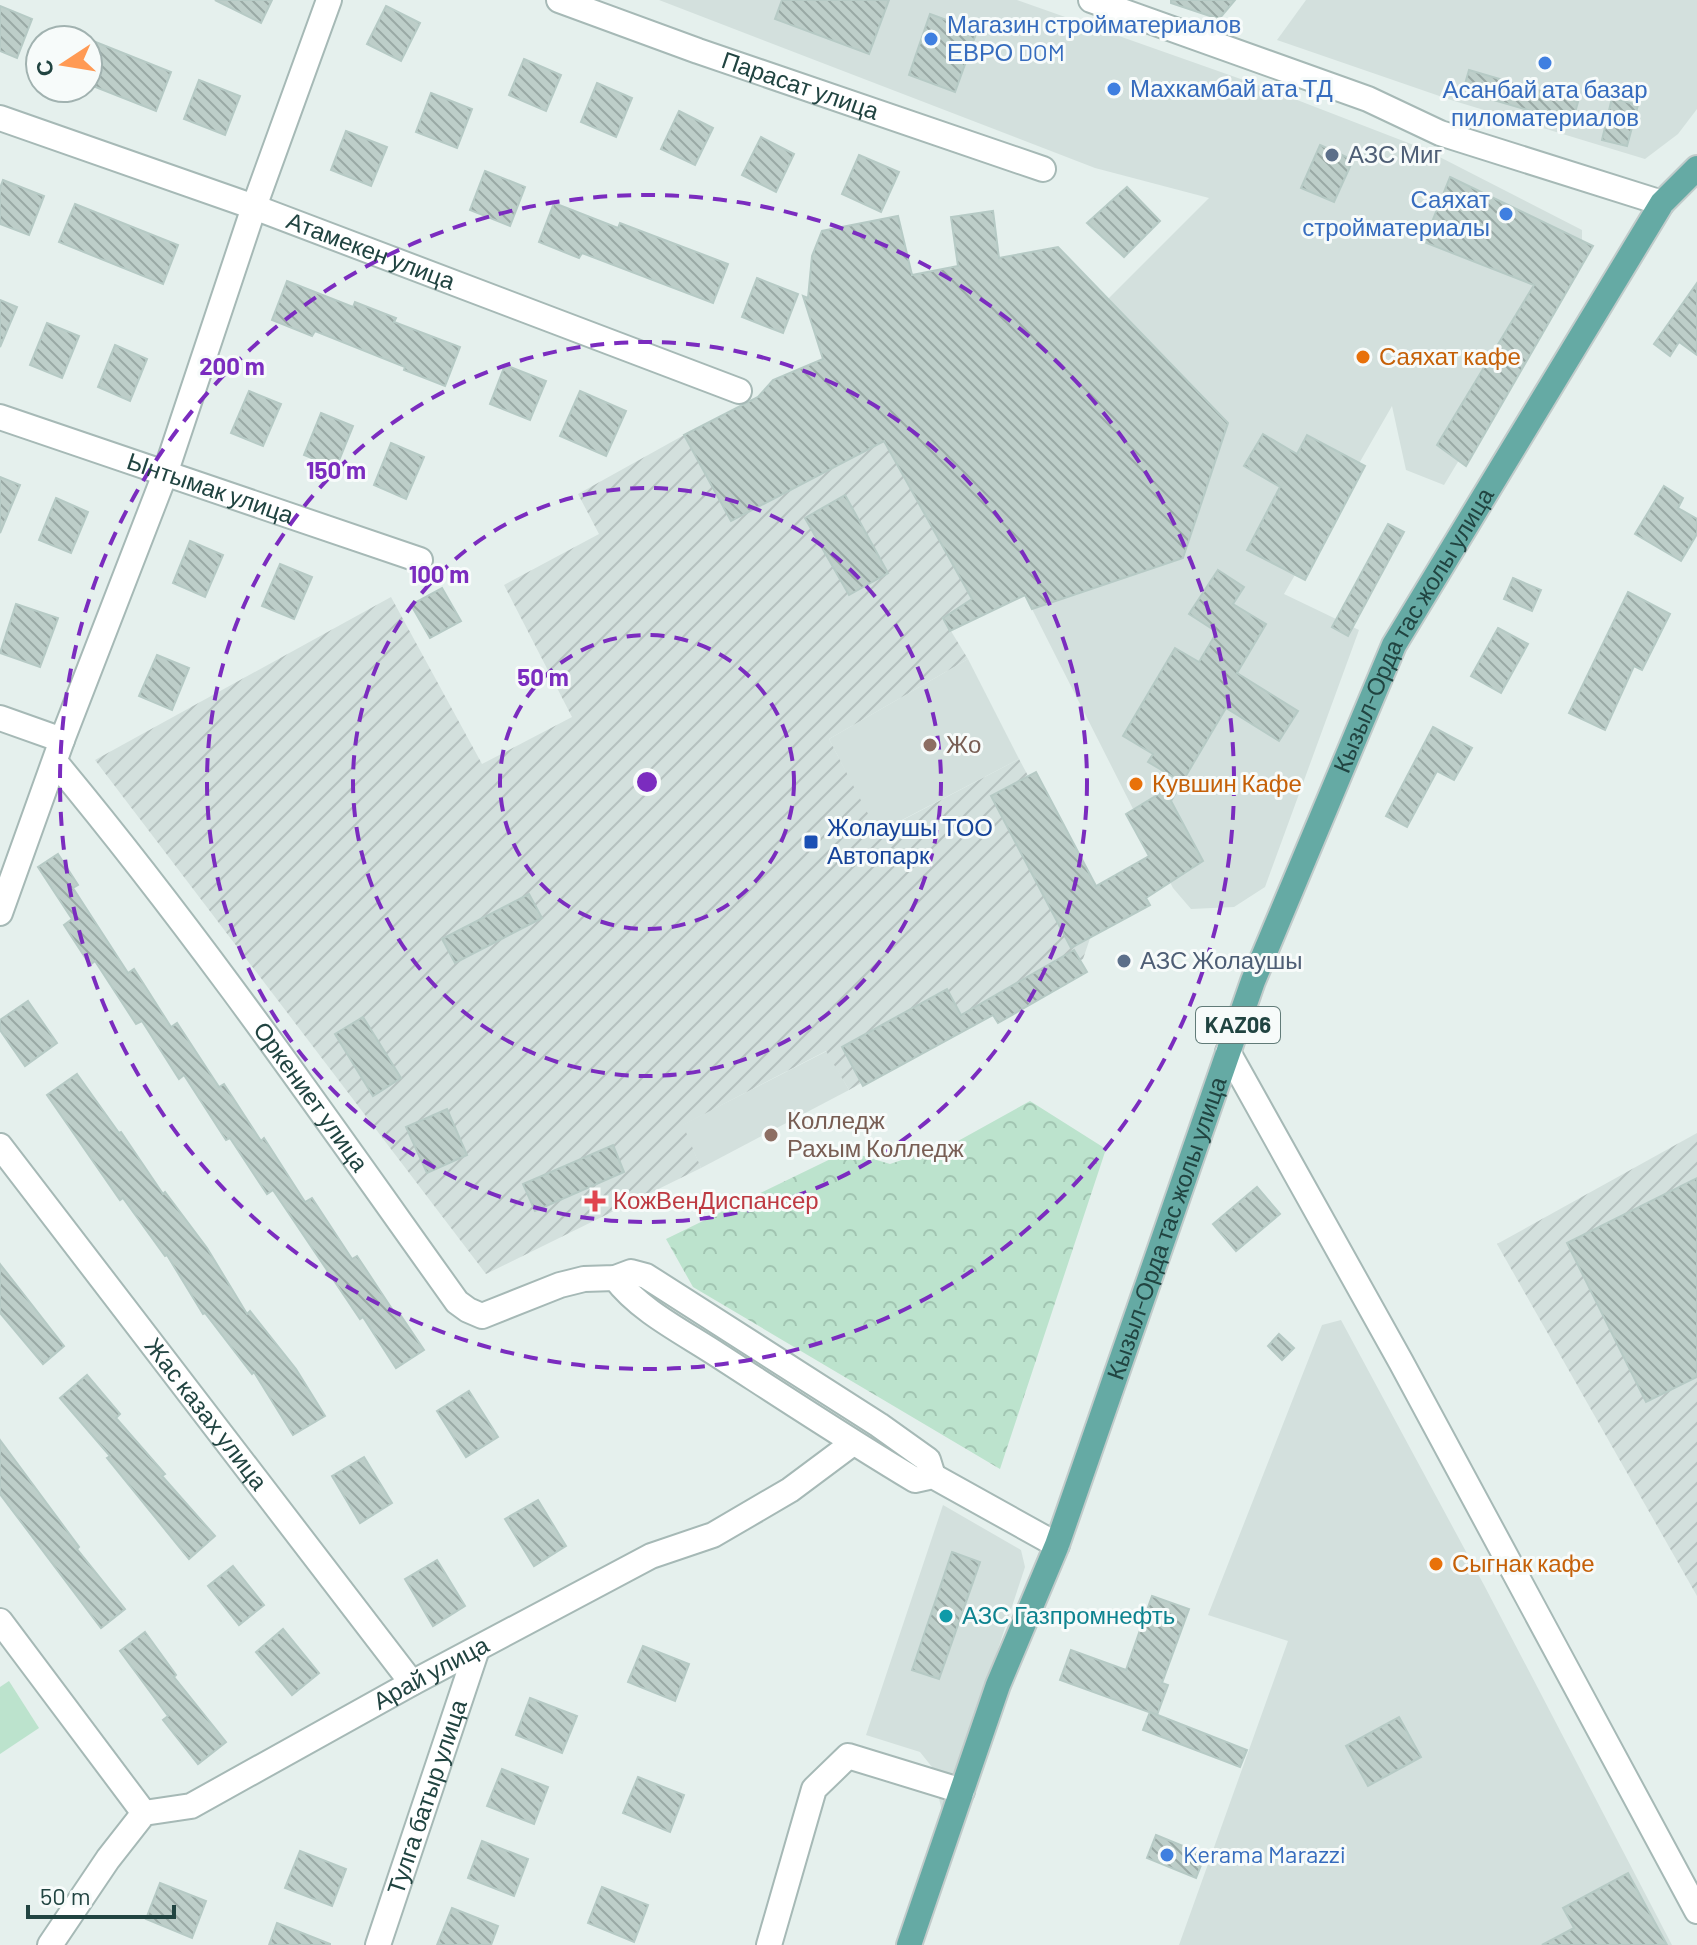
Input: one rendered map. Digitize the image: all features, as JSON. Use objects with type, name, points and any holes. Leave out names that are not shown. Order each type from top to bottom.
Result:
[{"type":"main road","name":"Кызыл-Орда тас жолы улица","points":[[909,1945],[998,1685],[1057,1545],[1228,1052],[1271,937],[1394,645],[1662,203],[1697,168]]},
{"type":"street","points":[[0,913],[165,474],[254,207],[329,0]]},
{"type":"street","name":"Парасат улица","points":[[559,0],[1043,169]]},
{"type":"street","points":[[1091,0],[1368,99],[1440,133],[1662,203]]},
{"type":"street","name":"Атамекен улица","points":[[0,118],[254,207],[739,391]]},
{"type":"street","name":"Ынтымак улица","points":[[0,417],[420,560]]},
{"type":"street","points":[[0,718],[59,751]]},
{"type":"street","name":"Оркениет улица","points":[[59,751],[457,1302],[482,1316],[560,1285],[584,1279],[615,1278],[631,1272],[656,1281],[879,1425],[928,1460],[933,1476]]},
{"type":"street","points":[[1228,1052],[1401,1362],[1697,1911]]},
{"type":"street","name":"Жас казах улица","points":[[0,1146],[412,1683]]},
{"type":"street","name":"Оркениет улица","points":[[615,1278],[624,1290],[667,1322],[853,1443],[915,1480],[933,1476],[1057,1545]]},
{"type":"street","name":"Арай улица","points":[[144,1813],[191,1806],[412,1683],[651,1556],[713,1535],[790,1490],[853,1443]]},
{"type":"street","points":[[0,1621],[144,1813],[108,1859],[50,1945]]},
{"type":"street","name":"Тулга батыр улица","points":[[378,1945],[477,1649]]},
{"type":"street","points":[[769,1945],[814,1789],[848,1756],[962,1791]]},
{"type":"shaded area","points":[[659,0],[1017,0],[1269,89],[1424,149],[1582,230],[1582,256],[1444,485],[1406,470],[1392,406],[1284,594],[1359,630],[1265,887],[1234,907],[1191,909],[1173,888],[1032,609],[1184,558],[1228,423],[1108,299],[1209,198],[1095,168]]},
{"type":"shaded area","points":[[1306,0],[1697,0],[1697,109],[1678,134],[1645,159],[1451,100],[1277,40]]},
{"type":"shaded area","points":[[684,435],[731,520],[884,441],[972,599],[943,618],[968,659],[829,739],[878,833],[1019,759],[1100,909],[1083,959],[849,1090],[826,1051],[683,1125],[701,1168],[486,1274],[95,760],[391,597],[482,764],[572,717],[504,585],[599,534],[578,494]]},
{"type":"shaded area","points":[[968,659],[1019,759],[877,833],[829,739]]},
{"type":"shaded area","points":[[827,1051],[849,1090],[701,1168],[682,1125]]},
{"type":"shaded area","points":[[1697,1133],[1697,1596],[1497,1244]]},
{"type":"shaded area","points":[[1341,1320],[1672,1945],[1179,1945],[1288,1641],[1208,1615],[1322,1325]]},
{"type":"shaded area","points":[[943,1505],[1021,1550],[1025,1567],[943,1816],[932,1767],[920,1752],[866,1735]]},
{"type":"green space","points":[[1030,1101],[1106,1149],[1000,1469],[693,1287],[666,1239],[847,1151],[890,1164],[958,1141]]},
{"type":"green space","points":[[9,1681],[39,1728],[0,1754],[0,1687]]},
{"type":"building","points":[[215,0],[272,0],[261,23]]},
{"type":"building","points":[[782,0],[889,0],[869,54],[775,19]]},
{"type":"building","points":[[1171,0],[1235,0],[1219,19],[1171,3]]},
{"type":"building","points":[[0,6],[32,19],[30,24],[24,24],[24,40],[17,58],[0,51]]},
{"type":"building","points":[[386,6],[420,23],[401,61],[367,44]]},
{"type":"building","points":[[930,14],[977,31],[955,92],[909,75]]},
{"type":"building","points":[[104,45],[171,72],[156,111],[104,90]]},
{"type":"building","points":[[524,59],[561,75],[546,111],[509,95]]},
{"type":"building","points":[[1469,70],[1578,102],[1572,123],[1463,91]]},
{"type":"building","points":[[199,80],[240,96],[225,135],[184,119]]},
{"type":"building","points":[[597,83],[632,98],[616,137],[581,122]]},
{"type":"building","points":[[431,93],[472,109],[457,148],[416,132]]},
{"type":"building","points":[[1612,98],[1638,105],[1627,146],[1602,140]]},
{"type":"building","points":[[679,111],[713,128],[695,165],[661,149]]},
{"type":"building","points":[[346,131],[387,147],[371,186],[331,170]]},
{"type":"building","points":[[761,137],[794,154],[776,192],[742,175]]},
{"type":"building","points":[[1320,145],[1353,160],[1334,202],[1301,188]]},
{"type":"building","points":[[859,155],[899,172],[881,212],[842,194]]},
{"type":"building","points":[[485,171],[525,187],[510,226],[470,210]]},
{"type":"building","points":[[1450,177],[1593,246],[1466,466],[1437,445],[1534,285],[1424,242]]},
{"type":"building","points":[[3,180],[44,196],[29,235],[0,224],[0,188]]},
{"type":"building","points":[[1127,187],[1160,221],[1124,257],[1087,223]]},
{"type":"building","points":[[554,203],[618,228],[620,223],[728,264],[713,303],[582,253],[579,258],[539,242]]},
{"type":"building","points":[[75,204],[178,245],[163,284],[59,242]]},
{"type":"building","points":[[993,211],[999,258],[1058,247],[1228,423],[1183,558],[1032,609],[1025,595],[950,631],[943,618],[972,599],[884,441],[731,521],[684,435],[758,397],[773,380],[823,359],[803,296],[808,298],[812,256],[822,231],[898,216],[912,275],[958,266],[951,217]]},
{"type":"building","points":[[757,278],[798,294],[783,333],[742,317]]},
{"type":"building","points":[[287,281],[353,307],[355,302],[396,318],[394,322],[460,347],[445,386],[315,331],[312,336],[272,320]]},
{"type":"building","points":[[1697,283],[1697,355],[1679,342],[1670,356],[1654,344]]},
{"type":"building","points":[[0,300],[17,307],[0,347]]},
{"type":"building","points":[[47,323],[79,336],[62,378],[30,365]]},
{"type":"building","points":[[115,345],[147,359],[130,401],[98,387]]},
{"type":"building","points":[[505,365],[546,381],[530,420],[490,404]]},
{"type":"building","points":[[249,391],[281,404],[263,446],[231,433]]},
{"type":"building","points":[[580,391],[626,411],[606,456],[560,436]]},
{"type":"building","points":[[321,413],[353,426],[336,468],[304,455]]},
{"type":"building","points":[[1263,434],[1297,454],[1307,435],[1365,466],[1305,580],[1247,550],[1280,487],[1244,466]]},
{"type":"building","points":[[391,443],[424,457],[406,499],[374,485]]},
{"type":"building","points":[[0,477],[20,485],[0,533]]},
{"type":"building","points":[[1664,486],[1683,498],[1678,508],[1697,519],[1697,534],[1681,561],[1635,534]]},
{"type":"building","points":[[845,495],[888,573],[849,595],[805,518]]},
{"type":"building","points":[[56,498],[88,512],[71,553],[39,540]]},
{"type":"building","points":[[1388,524],[1404,532],[1348,636],[1332,627]]},
{"type":"building","points":[[190,541],[223,555],[205,597],[173,583]]},
{"type":"building","points":[[280,564],[312,577],[294,619],[262,606]]},
{"type":"building","points":[[1218,570],[1244,587],[1233,604],[1266,624],[1237,673],[1298,711],[1279,741],[1226,708],[1171,801],[1203,861],[1146,898],[1150,905],[1071,948],[991,796],[1036,772],[1096,886],[1149,856],[1126,814],[1180,781],[1148,762],[1153,754],[1123,736],[1175,648],[1199,662],[1217,632],[1189,614]]},
{"type":"building","points":[[1513,578],[1541,590],[1532,611],[1504,599]]},
{"type":"building","points":[[442,588],[461,621],[430,638],[411,605]]},
{"type":"building","points":[[1628,592],[1670,614],[1642,670],[1634,666],[1605,730],[1569,713]]},
{"type":"building","points":[[16,604],[58,618],[40,667],[0,653]]},
{"type":"building","points":[[1498,628],[1528,644],[1501,693],[1471,676]]},
{"type":"building","points":[[157,655],[189,668],[172,710],[139,696]]},
{"type":"building","points":[[1433,727],[1472,748],[1454,780],[1437,771],[1407,827],[1386,816]]},
{"type":"building","points":[[58,854],[78,885],[73,888],[128,973],[134,969],[171,1027],[177,1023],[219,1087],[224,1084],[261,1141],[264,1138],[305,1202],[312,1198],[352,1259],[357,1256],[396,1315],[399,1313],[424,1350],[396,1368],[273,1190],[267,1194],[230,1138],[226,1140],[184,1075],[179,1079],[142,1021],[136,1024],[95,961],[90,965],[64,925],[72,919],[38,867]]},
{"type":"building","points":[[529,894],[542,918],[455,963],[442,939]]},
{"type":"building","points":[[1074,950],[1087,972],[998,1023],[993,1015],[863,1086],[842,1047],[947,989],[961,1015]]},
{"type":"building","points":[[28,1001],[57,1043],[25,1066],[0,1030],[0,1020]]},
{"type":"building","points":[[363,1017],[401,1078],[373,1096],[335,1034]]},
{"type":"building","points":[[77,1074],[163,1194],[165,1192],[207,1248],[247,1314],[250,1311],[296,1369],[325,1416],[293,1435],[254,1372],[252,1374],[203,1314],[167,1255],[123,1198],[120,1200],[47,1095]]},
{"type":"building","points":[[447,1109],[467,1155],[427,1173],[406,1127]]},
{"type":"building","points":[[613,1145],[624,1172],[535,1211],[523,1184]]},
{"type":"building","points":[[1697,1178],[1697,1377],[1646,1402],[1567,1243]]},
{"type":"building","points":[[1257,1187],[1280,1214],[1236,1251],[1213,1224]]},
{"type":"building","points":[[0,1264],[64,1346],[43,1364],[0,1313]]},
{"type":"building","points":[[1279,1334],[1294,1348],[1282,1360],[1268,1346]]},
{"type":"building","points":[[87,1375],[120,1414],[116,1418],[165,1474],[162,1476],[215,1536],[189,1559],[107,1458],[110,1456],[60,1398]]},
{"type":"building","points":[[469,1391],[498,1437],[466,1457],[437,1411]]},
{"type":"building","points":[[0,1440],[79,1547],[77,1549],[125,1609],[101,1628],[0,1494]]},
{"type":"building","points":[[364,1457],[392,1503],[360,1523],[332,1476]]},
{"type":"building","points":[[538,1500],[566,1546],[534,1566],[505,1519]]},
{"type":"building","name":"АЗС Газпромнефть","points":[[952,1552],[980,1562],[939,1679],[912,1670]]},
{"type":"building","points":[[437,1560],[465,1606],[433,1626],[405,1579]]},
{"type":"building","points":[[233,1566],[264,1605],[239,1625],[208,1586]]},
{"type":"building","points":[[1152,1596],[1189,1609],[1162,1683],[1168,1685],[1157,1715],[1060,1680],[1071,1650],[1126,1670]]},
{"type":"building","points":[[283,1629],[319,1673],[292,1695],[256,1652]]},
{"type":"building","points":[[145,1632],[176,1675],[174,1677],[226,1742],[198,1764],[163,1720],[168,1716],[120,1651]]},
{"type":"building","points":[[643,1646],[689,1664],[675,1701],[628,1682]]},
{"type":"building","points":[[530,1698],[577,1716],[562,1753],[516,1735]]},
{"type":"building","points":[[1150,1712],[1247,1750],[1240,1767],[1143,1730]]},
{"type":"building","points":[[1399,1717],[1421,1757],[1368,1786],[1346,1746]]},
{"type":"building","points":[[502,1769],[548,1787],[534,1824],[487,1806]]},
{"type":"building","points":[[638,1777],[684,1795],[670,1832],[623,1813]]},
{"type":"building","points":[[1156,1835],[1205,1855],[1196,1878],[1147,1858]]},
{"type":"building","points":[[482,1841],[528,1859],[514,1896],[468,1878]]},
{"type":"building","points":[[300,1851],[346,1869],[332,1906],[285,1888]]},
{"type":"building","points":[[1628,1873],[1667,1945],[1542,1945],[1574,1928],[1563,1908]]},
{"type":"building","points":[[160,1883],[206,1901],[192,1938],[146,1919]]},
{"type":"building","points":[[602,1887],[648,1905],[634,1942],[588,1923]]},
{"type":"building","points":[[452,1908],[498,1926],[491,1945],[437,1945]]},
{"type":"building","points":[[277,1923],[330,1944],[330,1945],[269,1945]]},
{"type":"place","name":"Магазин стройматериалов ЕВРО DOM","points":[[931,39]]},
{"type":"place","name":"Асанбай ата базар пиломатериалов","points":[[1545,63]]},
{"type":"place","name":"Махкамбай ата ТД","points":[[1114,89]]},
{"type":"place","name":"АЗС Миг","points":[[1332,155]]},
{"type":"place","name":"Саяхат стройматериалы","points":[[1506,214]]},
{"type":"place","name":"Саяхат кафе","points":[[1363,357]]},
{"type":"place","name":"Жо","points":[[930,745]]},
{"type":"place","name":"Кувшин Кафе","points":[[1136,784]]},
{"type":"place","name":"Жолаушы ТОО Автопарк","points":[[811,842]]},
{"type":"place","name":"АЗС Жолаушы","points":[[1124,961]]},
{"type":"place","name":"Колледж Рахым Колледж","points":[[771,1135]]},
{"type":"place","name":"КожВенДиспансер","points":[[595,1201]]},
{"type":"place","name":"Сыгнак кафе","points":[[1436,1564]]},
{"type":"place","name":"АЗС Газпромнефть","points":[[946,1616]]},
{"type":"place","name":"Kerama Marazzi","points":[[1167,1855]]}]
